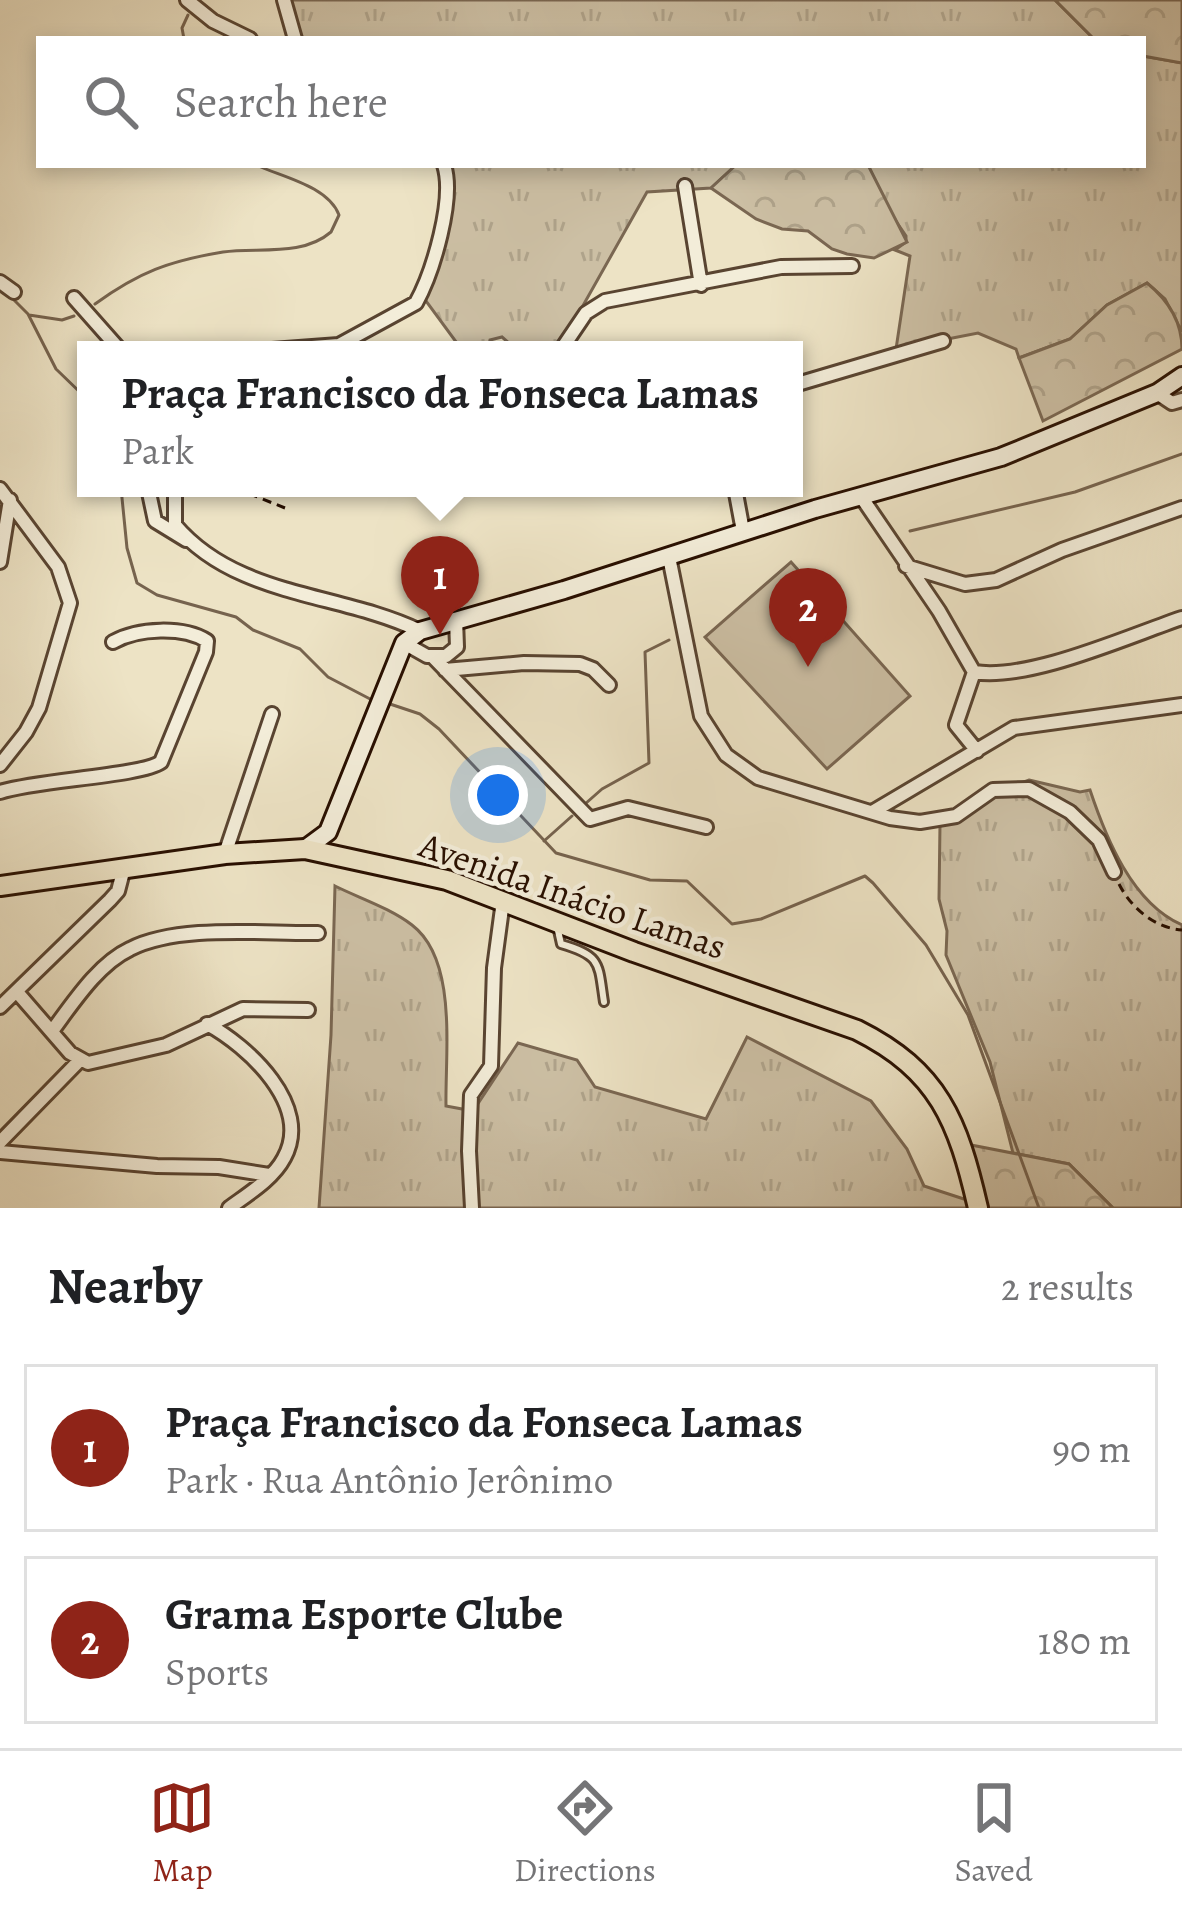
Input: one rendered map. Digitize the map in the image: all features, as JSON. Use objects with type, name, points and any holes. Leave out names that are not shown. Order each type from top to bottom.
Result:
[{"type":"main road","points":[[305,849],[328,832],[404,643],[420,631],[1001,457],[1157,393],[1182,376]]},
{"type":"main road","name":"Avenida Inácio Lamas","points":[[0,886],[225,854],[305,849],[448,880],[890,1046],[920,1070],[949,1116],[978,1208]]},
{"type":"street","points":[[187,0],[213,21],[244,36]]},
{"type":"street","points":[[284,0],[294,36]]},
{"type":"street","points":[[345,341],[416,303],[448,192],[444,168]]},
{"type":"street","points":[[685,186],[701,285]]},
{"type":"street","points":[[567,341],[598,303],[781,268],[852,266]]},
{"type":"street","points":[[0,281],[14,292]]},
{"type":"street","points":[[74,298],[112,341]]},
{"type":"street","points":[[803,382],[943,341]]},
{"type":"street","points":[[1157,393],[1172,404],[1182,400]]},
{"type":"street","points":[[0,562],[5,494]]},
{"type":"street","points":[[0,765],[34,717],[70,609],[64,576],[5,494]]},
{"type":"street","points":[[860,496],[939,611],[974,672],[956,724],[977,751]]},
{"type":"street","points":[[150,497],[155,521],[232,569],[269,585],[384,616],[420,631]]},
{"type":"street","points":[[174,497],[172,516],[190,541]]},
{"type":"street","points":[[736,497],[742,531]]},
{"type":"street","points":[[904,566],[965,584],[996,580],[1063,550],[1182,508]]},
{"type":"street","points":[[668,557],[701,716],[727,755],[758,778],[920,823],[956,816],[993,790],[1029,789],[1070,812],[1099,840],[1114,872]]},
{"type":"street","points":[[974,672],[996,675],[1041,665],[1182,618]]},
{"type":"street","points":[[434,658],[454,652],[456,619]]},
{"type":"street","points":[[0,791],[51,779],[146,770],[160,761],[207,641],[202,636],[165,631],[113,642]]},
{"type":"street","points":[[404,643],[434,658],[590,819],[628,808],[706,827]]},
{"type":"street","points":[[445,670],[584,664],[609,685]]},
{"type":"street","points":[[874,812],[1014,728],[1182,705]]},
{"type":"street","points":[[225,854],[272,714]]},
{"type":"street","points":[[0,1007],[118,891],[124,868]]},
{"type":"street","points":[[472,1208],[471,1095],[491,1066],[494,968],[503,901]]},
{"type":"street","points":[[52,1030],[98,976],[135,946],[220,932],[319,933]]},
{"type":"street","points":[[16,992],[79,1061]]},
{"type":"street","points":[[0,1142],[79,1061],[106,1061],[166,1045],[244,1009],[308,1010]]},
{"type":"street","points":[[208,1024],[233,1038],[265,1068],[288,1116],[291,1143],[282,1162],[229,1208]]},
{"type":"street","points":[[0,1152],[219,1167],[269,1175]]},
{"type":"lane","points":[[557,922],[561,944],[590,953],[598,963],[604,1002]]},
{"type":"path","points":[[258,497],[285,508]]},
{"type":"path","points":[[1114,872],[1126,897],[1146,916],[1182,930]]},
{"type":"green space","points":[[282,0],[1055,0],[1091,36],[287,36]]},
{"type":"green space","points":[[1055,0],[1182,0],[1182,63],[1146,57],[1146,36],[1091,36]]},
{"type":"green space","points":[[1146,57],[1182,63],[1182,332],[1165,299],[1147,283],[1107,305],[1070,339],[1019,358],[1016,349],[978,333],[896,349],[910,256],[895,250],[906,242],[906,236],[869,168],[1146,168]]},
{"type":"green space","points":[[450,168],[733,168],[711,188],[647,192],[563,341],[507,341],[502,337],[455,341],[423,297]]},
{"type":"green space","points":[[733,168],[870,168],[907,242],[874,258],[847,254],[808,231],[782,229],[756,219],[711,188]]},
{"type":"green space","points":[[1147,283],[1172,312],[1182,349],[1043,421],[1019,358],[1070,339],[1107,305]]},
{"type":"green space","points":[[791,562],[910,696],[827,769],[705,637]]},
{"type":"green space","points":[[1029,780],[1090,790],[1113,848],[1135,885],[1164,915],[1182,925],[1182,1208],[1113,1208],[1069,1164],[1013,1153],[990,1062],[946,955],[947,931],[939,899],[940,824]]},
{"type":"green space","points":[[335,886],[412,925],[437,960],[446,1008],[446,1106],[473,1111],[518,1043],[577,1060],[595,1087],[706,1119],[747,1037],[871,1101],[907,1149],[924,1186],[967,1200],[969,1208],[319,1208]]},
{"type":"green space","points":[[966,1144],[1069,1164],[1113,1208],[987,1208]]},
{"type":"waterway","points":[[183,36],[188,15]]},
{"type":"waterway","points":[[95,304],[170,264],[223,252],[293,248],[331,232],[339,215],[325,197],[263,168]]},
{"type":"waterway","points":[[9,295],[28,314],[56,369],[77,389]]},
{"type":"waterway","points":[[29,315],[62,320],[74,316]]},
{"type":"waterway","points":[[910,531],[1075,492],[1182,454]]},
{"type":"waterway","points":[[122,497],[127,548],[137,583],[157,595],[236,617],[253,630],[300,649],[328,677],[372,700]]},
{"type":"waterway","points":[[585,804],[649,763],[645,652],[669,640]]},
{"type":"waterway","points":[[387,703],[420,714],[439,729],[556,853],[650,880],[687,881],[732,924],[761,919],[865,876],[926,945],[968,1015],[1039,1208]]},
{"type":"waterway","points":[[544,841],[572,816]]},
{"type":"place","name":"Praça Francisco da Fonseca Lamas","points":[[440,635]]},
{"type":"place","name":"Grama Esporte Clube","points":[[808,667]]}]
